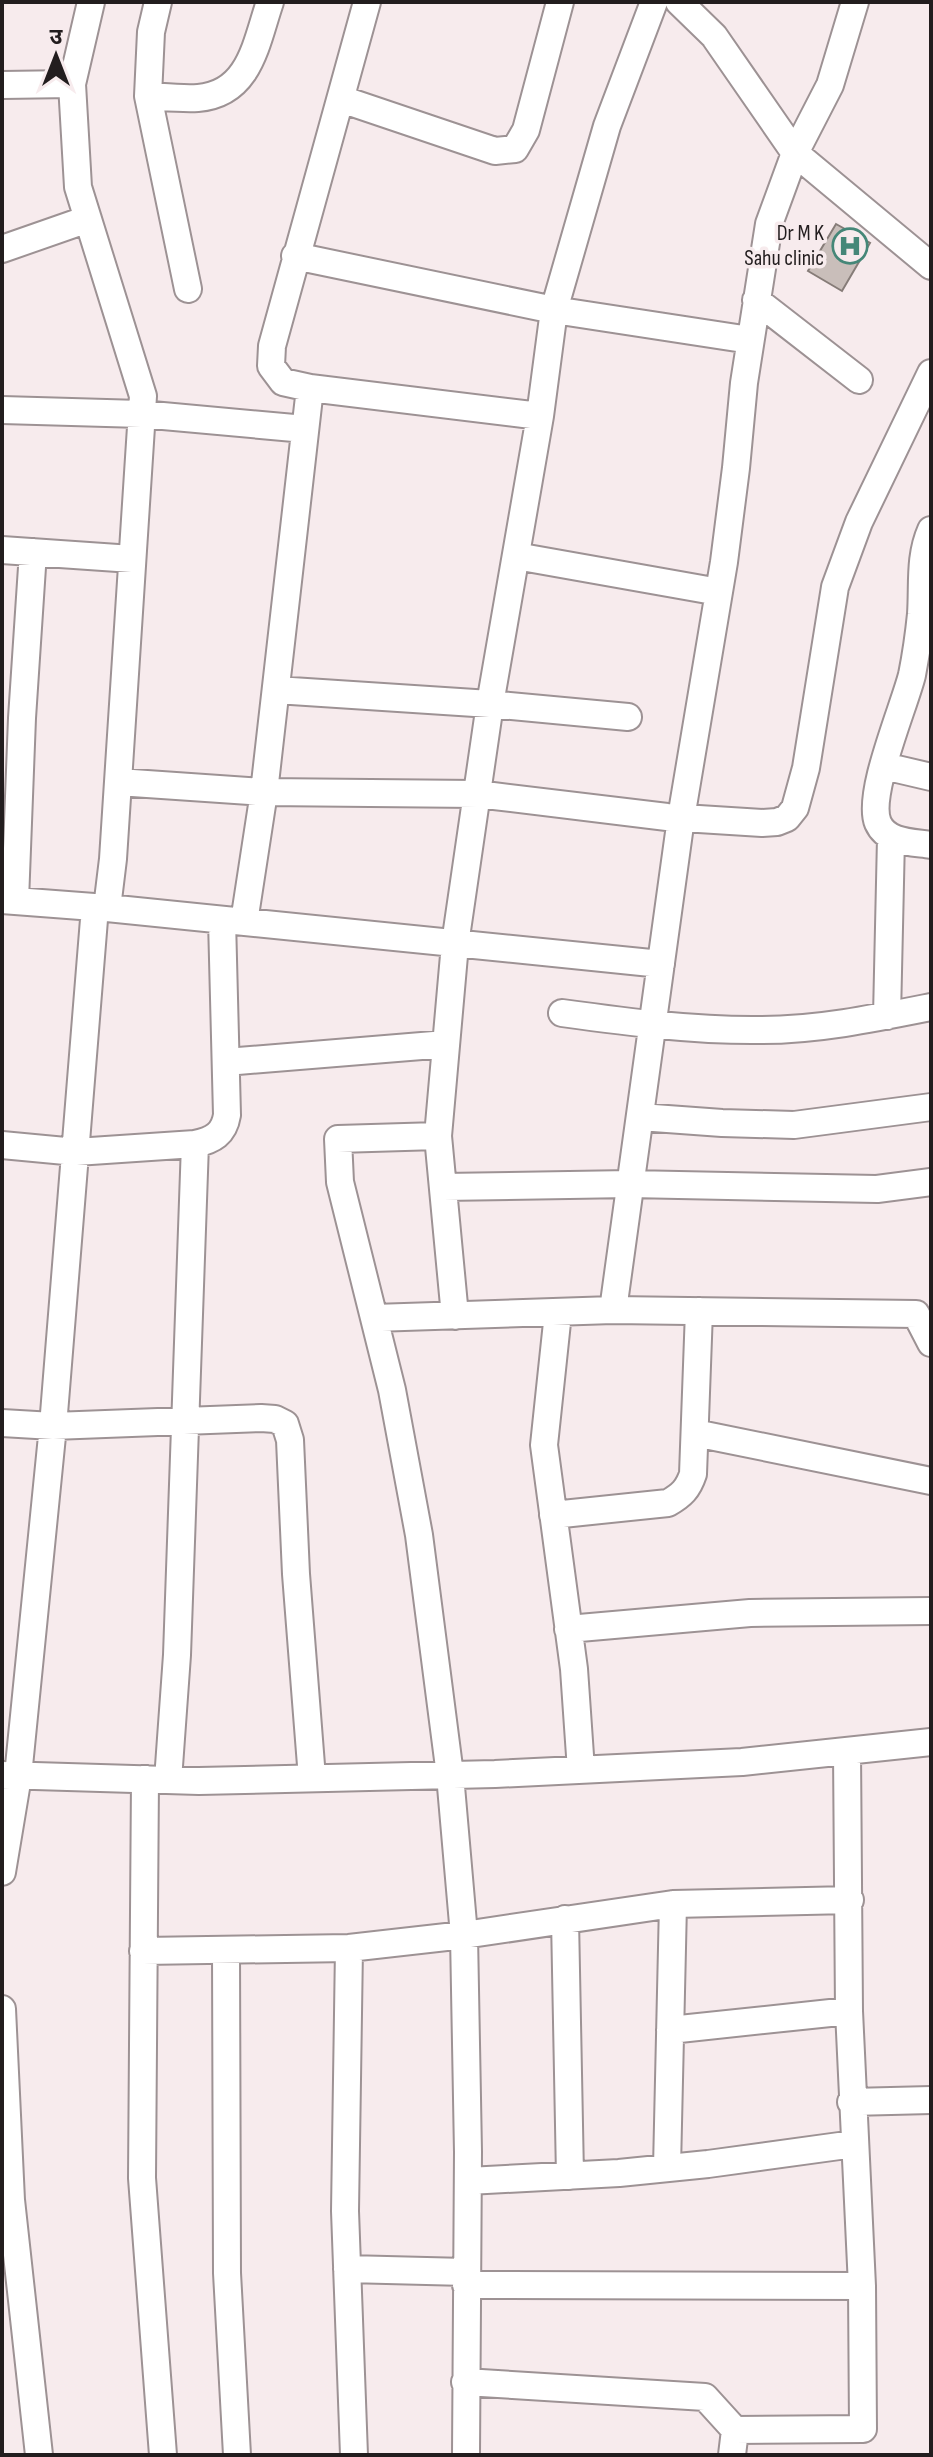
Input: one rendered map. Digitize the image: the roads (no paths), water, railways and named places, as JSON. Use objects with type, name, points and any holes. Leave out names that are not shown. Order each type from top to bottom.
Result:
[{"type":"street","points":[[2,1872],[10,1775],[53,1426],[101,907],[113,859],[143,396],[78,187],[72,84],[91,2]]},
{"type":"street","points":[[158,2],[151,32],[148,96],[188,289]]},
{"type":"street","points":[[148,96],[198,98],[218,94],[233,85],[249,63],[270,2]]},
{"type":"street","points":[[367,2],[295,256],[270,355],[271,366],[283,382],[310,388],[540,416]]},
{"type":"street","points":[[341,99],[495,151],[515,149],[526,130],[560,2]]},
{"type":"street","points":[[455,1316],[438,1136],[455,944],[490,704],[540,416],[554,310],[607,126],[654,2]]},
{"type":"street","points":[[679,2],[714,36],[795,153],[931,266]]},
{"type":"street","points":[[613,1310],[681,818],[719,592],[750,340],[769,224],[795,153],[830,85],[855,2]]},
{"type":"street","points":[[2,85],[72,84]]},
{"type":"street","points":[[2,249],[88,219]]},
{"type":"street","points":[[295,256],[554,310],[750,340]]},
{"type":"street","points":[[756,300],[859,380]]},
{"type":"street","points":[[118,782],[264,792],[477,794],[681,818],[777,822],[787,818],[795,808],[806,768],[835,587],[859,522],[931,373]]},
{"type":"street","points":[[2,1145],[76,1152],[195,1144],[218,1135],[225,1126],[233,921],[264,792],[310,388]]},
{"type":"street","points":[[2,410],[141,414],[305,429]]},
{"type":"street","points":[[931,530],[925,542],[926,569],[921,607],[924,643],[884,766],[875,814],[884,833],[891,838],[931,845]]},
{"type":"street","points":[[2,550],[132,559]]},
{"type":"street","points":[[33,552],[9,900],[661,964]]},
{"type":"street","points":[[516,556],[719,592]]},
{"type":"street","points":[[276,690],[490,704],[628,717]]},
{"type":"street","points":[[884,766],[931,777]]},
{"type":"street","points":[[887,1016],[891,838]]},
{"type":"street","points":[[562,1013],[652,1025],[764,1030],[887,1016],[931,1007]]},
{"type":"street","points":[[226,1062],[446,1044]]},
{"type":"street","points":[[640,1117],[794,1125],[931,1107]]},
{"type":"street","points":[[438,1136],[338,1139],[340,1182],[392,1390],[419,1535],[450,1775],[464,1935],[468,2181],[466,2455]]},
{"type":"street","points":[[163,2455],[142,2178],[143,1951],[156,1779],[177,1655],[195,1144]]},
{"type":"street","points":[[443,1187],[630,1184],[877,1189],[931,1182]]},
{"type":"street","points":[[374,1318],[613,1310],[916,1314],[931,1343]]},
{"type":"street","points":[[553,1515],[668,1503],[681,1496],[689,1486],[693,1474],[699,1311]]},
{"type":"street","points":[[558,1313],[544,1445],[574,1669],[581,1770]]},
{"type":"street","points":[[2,1423],[53,1426],[282,1421],[288,1429],[312,1778]]},
{"type":"street","points":[[695,1433],[931,1481]]},
{"type":"street","points":[[568,1629],[750,1613],[931,1611]]},
{"type":"street","points":[[10,1775],[156,1779],[450,1775],[742,1762],[931,1742]]},
{"type":"street","points":[[465,2382],[705,2397],[733,2442],[863,2442],[862,2286],[851,2102],[847,1751]]},
{"type":"street","points":[[143,1951],[349,1948],[464,1935],[673,1904],[850,1900]]},
{"type":"street","points":[[667,2168],[673,1904]]},
{"type":"street","points":[[565,1919],[570,2176]]},
{"type":"street","points":[[349,1948],[345,2211],[354,2455]]},
{"type":"street","points":[[226,1950],[227,2273],[237,2455]]},
{"type":"street","points":[[2,2009],[11,2200],[39,2455]]},
{"type":"street","points":[[670,2030],[849,2011]]},
{"type":"street","points":[[851,2102],[931,2100]]},
{"type":"street","points":[[468,2181],[667,2168],[854,2144]]},
{"type":"street","points":[[347,2269],[466,2279],[862,2286]]},
{"type":"place","name":"Dr M K Sahu clinic","points":[[850,246]]}]
